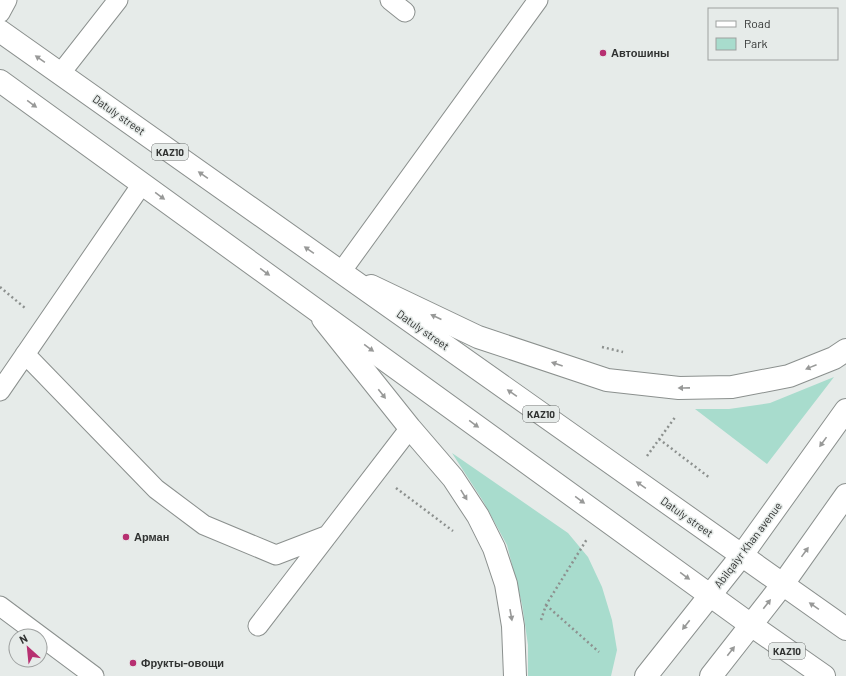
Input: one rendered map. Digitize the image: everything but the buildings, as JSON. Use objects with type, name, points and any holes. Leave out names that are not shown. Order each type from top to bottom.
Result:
[{"type":"main road","name":"Datuly street","points":[[0,31],[846,629]]},
{"type":"main road","name":"KAZ10","points":[[0,81],[751,625],[824,676]]},
{"type":"main road","points":[[341,272],[478,337],[607,380],[679,388],[732,387],[789,376],[834,358],[846,350]]},
{"type":"main road","points":[[315,308],[410,428],[453,478],[478,516],[494,548],[506,584],[513,626],[515,676]]},
{"type":"main road","name":"Abilqaiyr Khan avenue","points":[[646,676],[742,555],[846,410]]},
{"type":"main road","points":[[711,676],[783,584],[846,495]]},
{"type":"lane","points":[[0,13],[7,0]]},
{"type":"lane","points":[[60,74],[118,0]]},
{"type":"lane","points":[[390,0],[405,12]]},
{"type":"lane","points":[[341,272],[538,0]]},
{"type":"lane","points":[[0,391],[142,184]]},
{"type":"lane","points":[[25,354],[156,489],[204,525],[276,555],[328,535]]},
{"type":"lane","points":[[258,626],[410,428]]},
{"type":"lane","points":[[0,606],[94,676]]},
{"type":"path","points":[[0,287],[45,325]]},
{"type":"path","points":[[659,439],[710,478]]},
{"type":"path","points":[[376,473],[455,533]]},
{"type":"path","points":[[546,605],[600,652]]},
{"type":"green space","points":[[834,377],[767,464],[695,409],[729,409],[770,403]]},
{"type":"green space","points":[[452,453],[568,533],[588,557],[602,587],[612,620],[617,650],[611,676],[528,676],[528,645],[522,604],[507,545],[483,501]]},
{"type":"place","name":"Автошины","points":[[603,53]]},
{"type":"place","name":"Арман","points":[[126,537]]},
{"type":"place","name":"Фрукты-овощи","points":[[133,663]]}]
